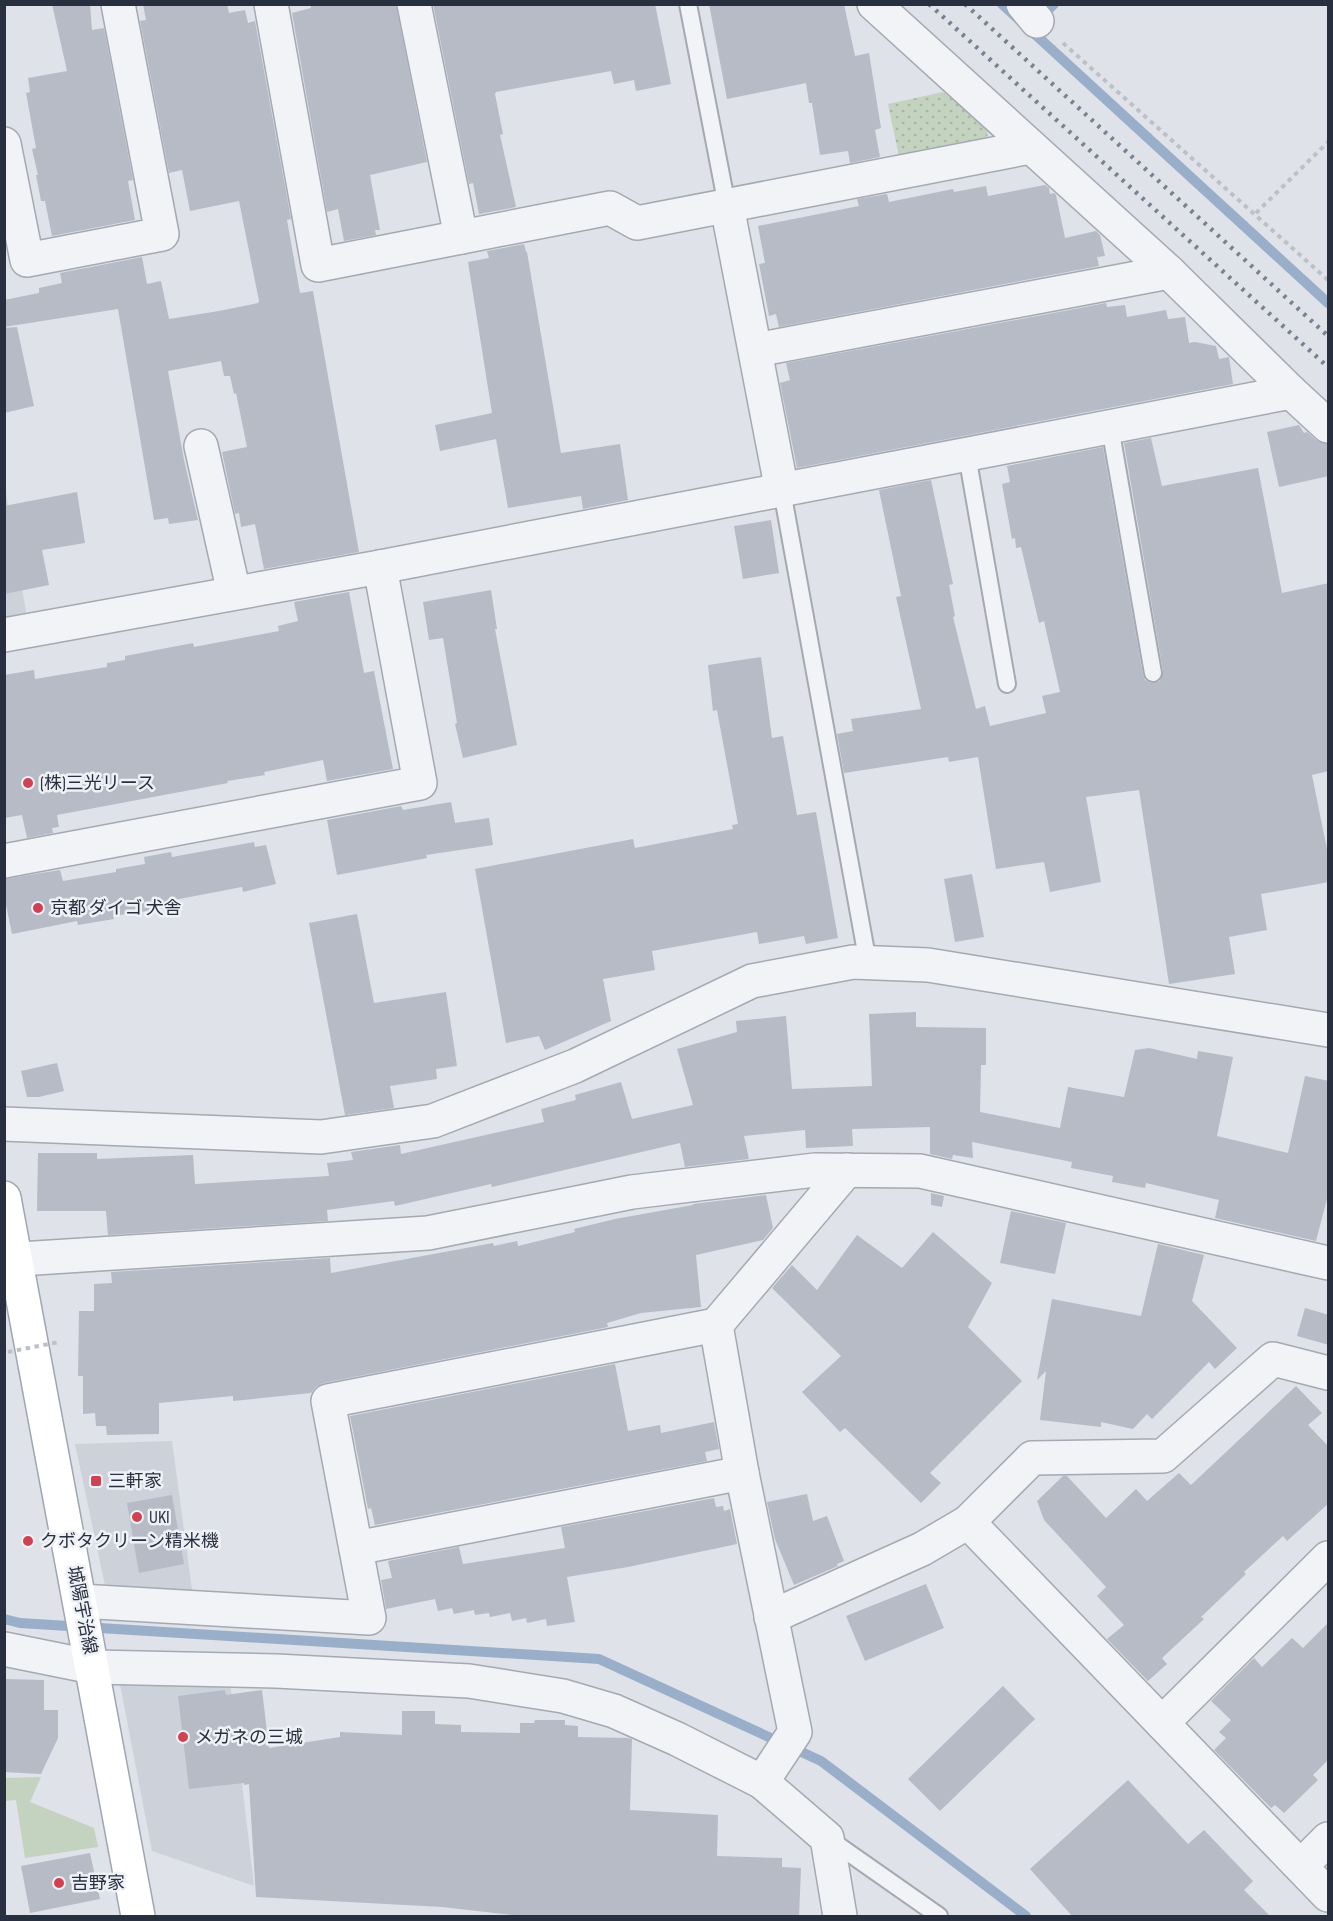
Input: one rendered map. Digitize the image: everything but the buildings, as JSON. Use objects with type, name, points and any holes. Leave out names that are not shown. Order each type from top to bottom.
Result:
[{"type":"main road","name":"城陽宇治線","points":[[4,1197],[10,1260],[91,1658],[138,1917]]},
{"type":"street","points":[[4,144],[27,260],[162,234],[118,4]]},
{"type":"street","points":[[271,4],[318,265],[610,208],[637,223],[1030,147]]},
{"type":"street","points":[[414,4],[461,237]]},
{"type":"street","points":[[874,4],[1169,272],[1291,392],[1329,426]]},
{"type":"street","points":[[727,206],[782,491]]},
{"type":"street","points":[[756,350],[1169,272]]},
{"type":"street","points":[[4,635],[380,567],[1291,392]]},
{"type":"street","points":[[201,446],[234,593]]},
{"type":"street","points":[[4,861],[420,783],[380,567]]},
{"type":"street","points":[[4,1124],[321,1137],[433,1121],[575,1066],[752,981],[853,962],[928,965],[1329,1030]]},
{"type":"street","points":[[10,1260],[428,1233],[632,1192],[815,1170],[847,1170],[920,1171],[1329,1263]]},
{"type":"street","points":[[81,1607],[369,1618],[328,1401],[716,1324],[847,1170]]},
{"type":"street","points":[[716,1324],[742,1473],[795,1732],[766,1777]]},
{"type":"street","points":[[771,1617],[922,1549],[968,1522],[1032,1458],[1163,1456],[1273,1359],[1329,1373]]},
{"type":"street","points":[[356,1548],[742,1473]]},
{"type":"street","points":[[968,1522],[1329,1895]]},
{"type":"street","points":[[1162,1723],[1329,1558]]},
{"type":"street","points":[[4,1649],[91,1658],[276,1671],[469,1681],[563,1696],[625,1716],[766,1777],[827,1838],[840,1917]]},
{"type":"street","points":[[1301,1866],[1329,1839]]},
{"type":"lane","points":[[688,4],[727,206]]},
{"type":"lane","points":[[1110,427],[1153,673]]},
{"type":"lane","points":[[967,455],[1007,684]]},
{"type":"lane","points":[[782,491],[868,963]]},
{"type":"lane","points":[[827,1838],[939,1917]]},
{"type":"path","points":[[1030,13],[1329,280]]},
{"type":"path","points":[[1256,213],[1329,142]]},
{"type":"path","points":[[8,1352],[59,1342]]},
{"type":"shaded area","points":[[4,481],[28,624],[4,628]]},
{"type":"shaded area","name":"UKI","points":[[172,1441],[193,1597],[106,1590],[75,1444]]},
{"type":"shaded area","name":"メガネの三城","points":[[230,1681],[254,1886],[152,1851],[120,1684]]},
{"type":"green space","points":[[943,92],[987,127],[988,143],[900,161],[888,104]]},
{"type":"green space","points":[[41,1777],[30,1802],[94,1828],[98,1847],[25,1858],[16,1800],[5,1801],[5,1778]]},
{"type":"waterway","points":[[1002,4],[1328,303]]},
{"type":"waterway","points":[[1050,8],[1054,4]]},
{"type":"waterway","points":[[4,1619],[20,1623],[599,1659],[821,1761],[1026,1916]]},
{"type":"railway","points":[[929,4],[1328,367]]},
{"type":"railway","points":[[965,4],[1328,336]]},
{"type":"place","name":"(株)三光リース","points":[[28,783]]},
{"type":"place","name":"京都 ダイゴ 犬舎","points":[[38,908]]},
{"type":"place","name":"三軒家","points":[[96,1481]]},
{"type":"place","name":"UKI","points":[[137,1517]]},
{"type":"place","name":"クボタクリーン精米機","points":[[28,1541]]},
{"type":"place","name":"メガネの三城","points":[[183,1737]]},
{"type":"place","name":"吉野家","points":[[59,1883]]}]
